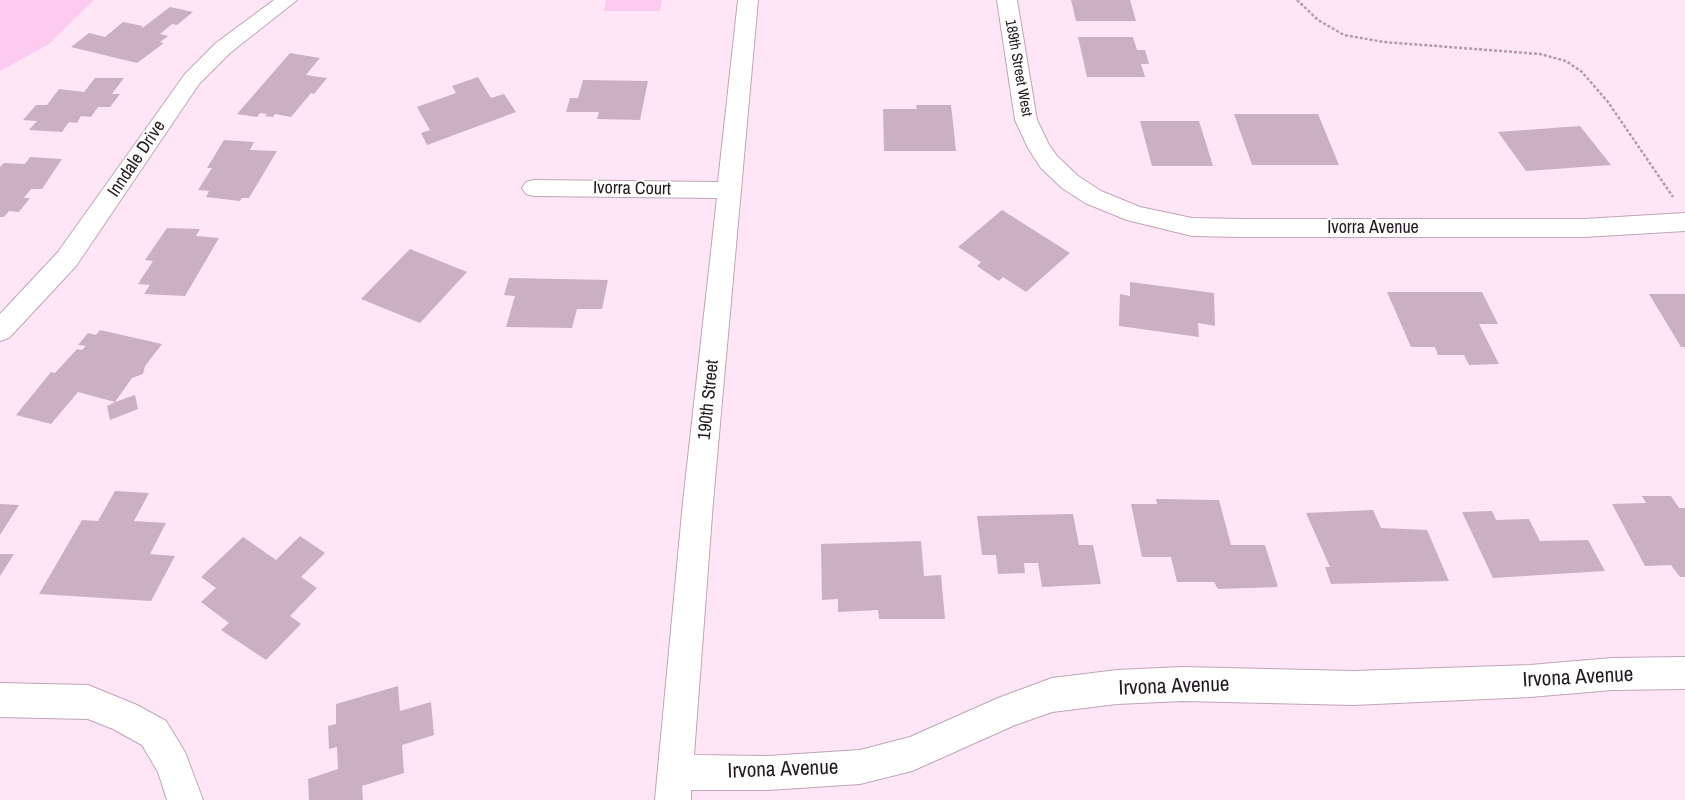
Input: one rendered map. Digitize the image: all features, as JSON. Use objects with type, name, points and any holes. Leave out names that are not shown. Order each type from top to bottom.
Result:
[{"type":"street","name":"Inndale Drive","points":[[0,332],[67,259],[197,74],[223,48],[288,0]]},
{"type":"street","name":"190th Street","points":[[675,786],[698,502],[748,0]]},
{"type":"street","name":"189th Street West","points":[[1007,0],[1026,120],[1031,136],[1049,162],[1070,182]]},
{"type":"street","name":"Ivorra Avenue","points":[[1070,182],[1116,207],[1164,222],[1192,227],[1584,228],[1685,222]]},
{"type":"street","name":"Ivorra Court","points":[[534,188],[729,190]]},
{"type":"street","name":"Irvona Avenue","points":[[675,786],[768,773],[860,767],[912,754],[1010,710],[1052,695],[1182,684],[1353,688],[1530,681],[1612,674],[1685,673]]},
{"type":"street","points":[[0,700],[88,702],[125,717],[154,732],[174,764],[185,800]]},
{"type":"path","points":[[1297,0],[1318,20],[1344,35],[1384,42],[1540,54],[1566,61],[1582,72],[1608,102],[1674,199]]},
{"type":"shaded area","points":[[0,0],[94,0],[49,44],[0,71]]},
{"type":"shaded area","points":[[606,0],[662,0],[660,11],[604,11]]},
{"type":"building","points":[[1071,0],[1130,0],[1136,21],[1076,21]]},
{"type":"building","points":[[170,7],[193,12],[177,25],[172,24],[160,34],[168,36],[160,42],[164,43],[137,63],[71,47],[89,33],[105,37],[123,22],[143,26],[141,29]]},
{"type":"building","points":[[1078,37],[1133,37],[1137,50],[1145,50],[1149,64],[1141,64],[1145,77],[1087,77]]},
{"type":"building","points":[[290,53],[320,58],[306,75],[327,78],[314,94],[311,93],[291,117],[275,114],[273,117],[265,116],[267,114],[260,113],[257,117],[237,114]]},
{"type":"building","points":[[478,77],[491,98],[504,94],[516,112],[427,145],[421,133],[430,130],[417,107],[456,93],[452,86]]},
{"type":"building","points":[[95,78],[124,78],[112,94],[120,94],[110,107],[98,107],[91,117],[81,116],[77,123],[69,122],[62,132],[29,130],[37,121],[23,120],[36,105],[47,105],[59,89],[84,92]]},
{"type":"building","points":[[583,80],[648,81],[640,120],[597,119],[599,112],[566,112],[570,98],[578,98]]},
{"type":"building","points":[[916,105],[951,105],[956,151],[884,151],[883,109],[917,109]]},
{"type":"building","points":[[1234,114],[1318,114],[1339,165],[1252,165]]},
{"type":"building","points":[[1140,121],[1199,121],[1213,166],[1152,166]]},
{"type":"building","points":[[1580,126],[1611,165],[1526,171],[1498,132]]},
{"type":"building","points":[[224,140],[254,142],[250,150],[277,151],[249,198],[242,198],[240,201],[206,197],[209,191],[198,190],[212,168],[207,168]]},
{"type":"building","points":[[30,157],[62,159],[42,189],[31,189],[24,198],[30,198],[19,212],[9,211],[4,217],[0,217],[0,167],[4,163],[25,164]]},
{"type":"building","points":[[1002,210],[1070,253],[1026,292],[1003,277],[999,281],[977,266],[981,262],[958,247]]},
{"type":"building","points":[[167,228],[200,229],[196,236],[219,238],[185,296],[144,294],[150,285],[138,284],[153,261],[145,260]]},
{"type":"building","points":[[410,249],[467,272],[420,323],[361,299]]},
{"type":"building","points":[[509,278],[608,280],[602,309],[577,309],[572,328],[506,327],[515,296],[504,295]]},
{"type":"building","points":[[1130,282],[1214,293],[1215,326],[1198,323],[1199,337],[1119,326],[1120,294],[1130,296]]},
{"type":"building","points":[[1387,292],[1482,292],[1498,324],[1479,324],[1499,364],[1469,365],[1464,355],[1438,355],[1435,347],[1411,347]]},
{"type":"building","points":[[1649,294],[1685,294],[1685,347],[1681,347]]},
{"type":"building","points":[[100,330],[162,344],[145,366],[143,374],[132,378],[115,402],[78,392],[51,424],[16,415],[51,372],[55,373],[77,349],[82,350],[86,346],[78,345],[88,333],[96,335]]},
{"type":"building","points":[[135,395],[138,409],[110,420],[107,406]]},
{"type":"building","points":[[115,491],[149,493],[134,521],[166,523],[150,554],[175,556],[151,601],[39,594],[82,520],[98,521]]},
{"type":"building","points":[[1642,496],[1671,496],[1679,508],[1685,508],[1685,577],[1680,577],[1671,565],[1645,566],[1612,504],[1646,503]]},
{"type":"building","points":[[1156,499],[1219,500],[1231,545],[1265,545],[1278,587],[1218,589],[1214,582],[1177,582],[1171,557],[1142,557],[1131,504],[1157,504]]},
{"type":"building","points":[[0,504],[19,505],[0,535]]},
{"type":"building","points":[[1373,510],[1381,528],[1427,530],[1449,581],[1331,584],[1325,567],[1330,567],[1306,513]]},
{"type":"building","points":[[1492,511],[1496,520],[1529,519],[1540,541],[1588,540],[1605,571],[1493,578],[1462,512]]},
{"type":"building","points":[[1073,514],[1079,545],[1093,545],[1101,584],[1042,587],[1038,563],[1024,563],[1025,573],[998,574],[996,555],[982,555],[977,516]]},
{"type":"building","points":[[300,536],[325,553],[301,577],[317,588],[290,616],[301,624],[266,660],[221,630],[229,623],[201,602],[216,588],[201,577],[243,537],[276,560]]},
{"type":"building","points":[[921,541],[924,576],[941,575],[945,619],[879,619],[878,610],[838,612],[838,599],[822,600],[821,544]]},
{"type":"building","points":[[0,554],[14,554],[0,576]]},
{"type":"building","points":[[398,686],[400,711],[431,702],[434,735],[402,745],[404,773],[362,786],[363,800],[309,800],[308,779],[338,769],[337,747],[329,749],[328,726],[336,724],[336,704]]}]
